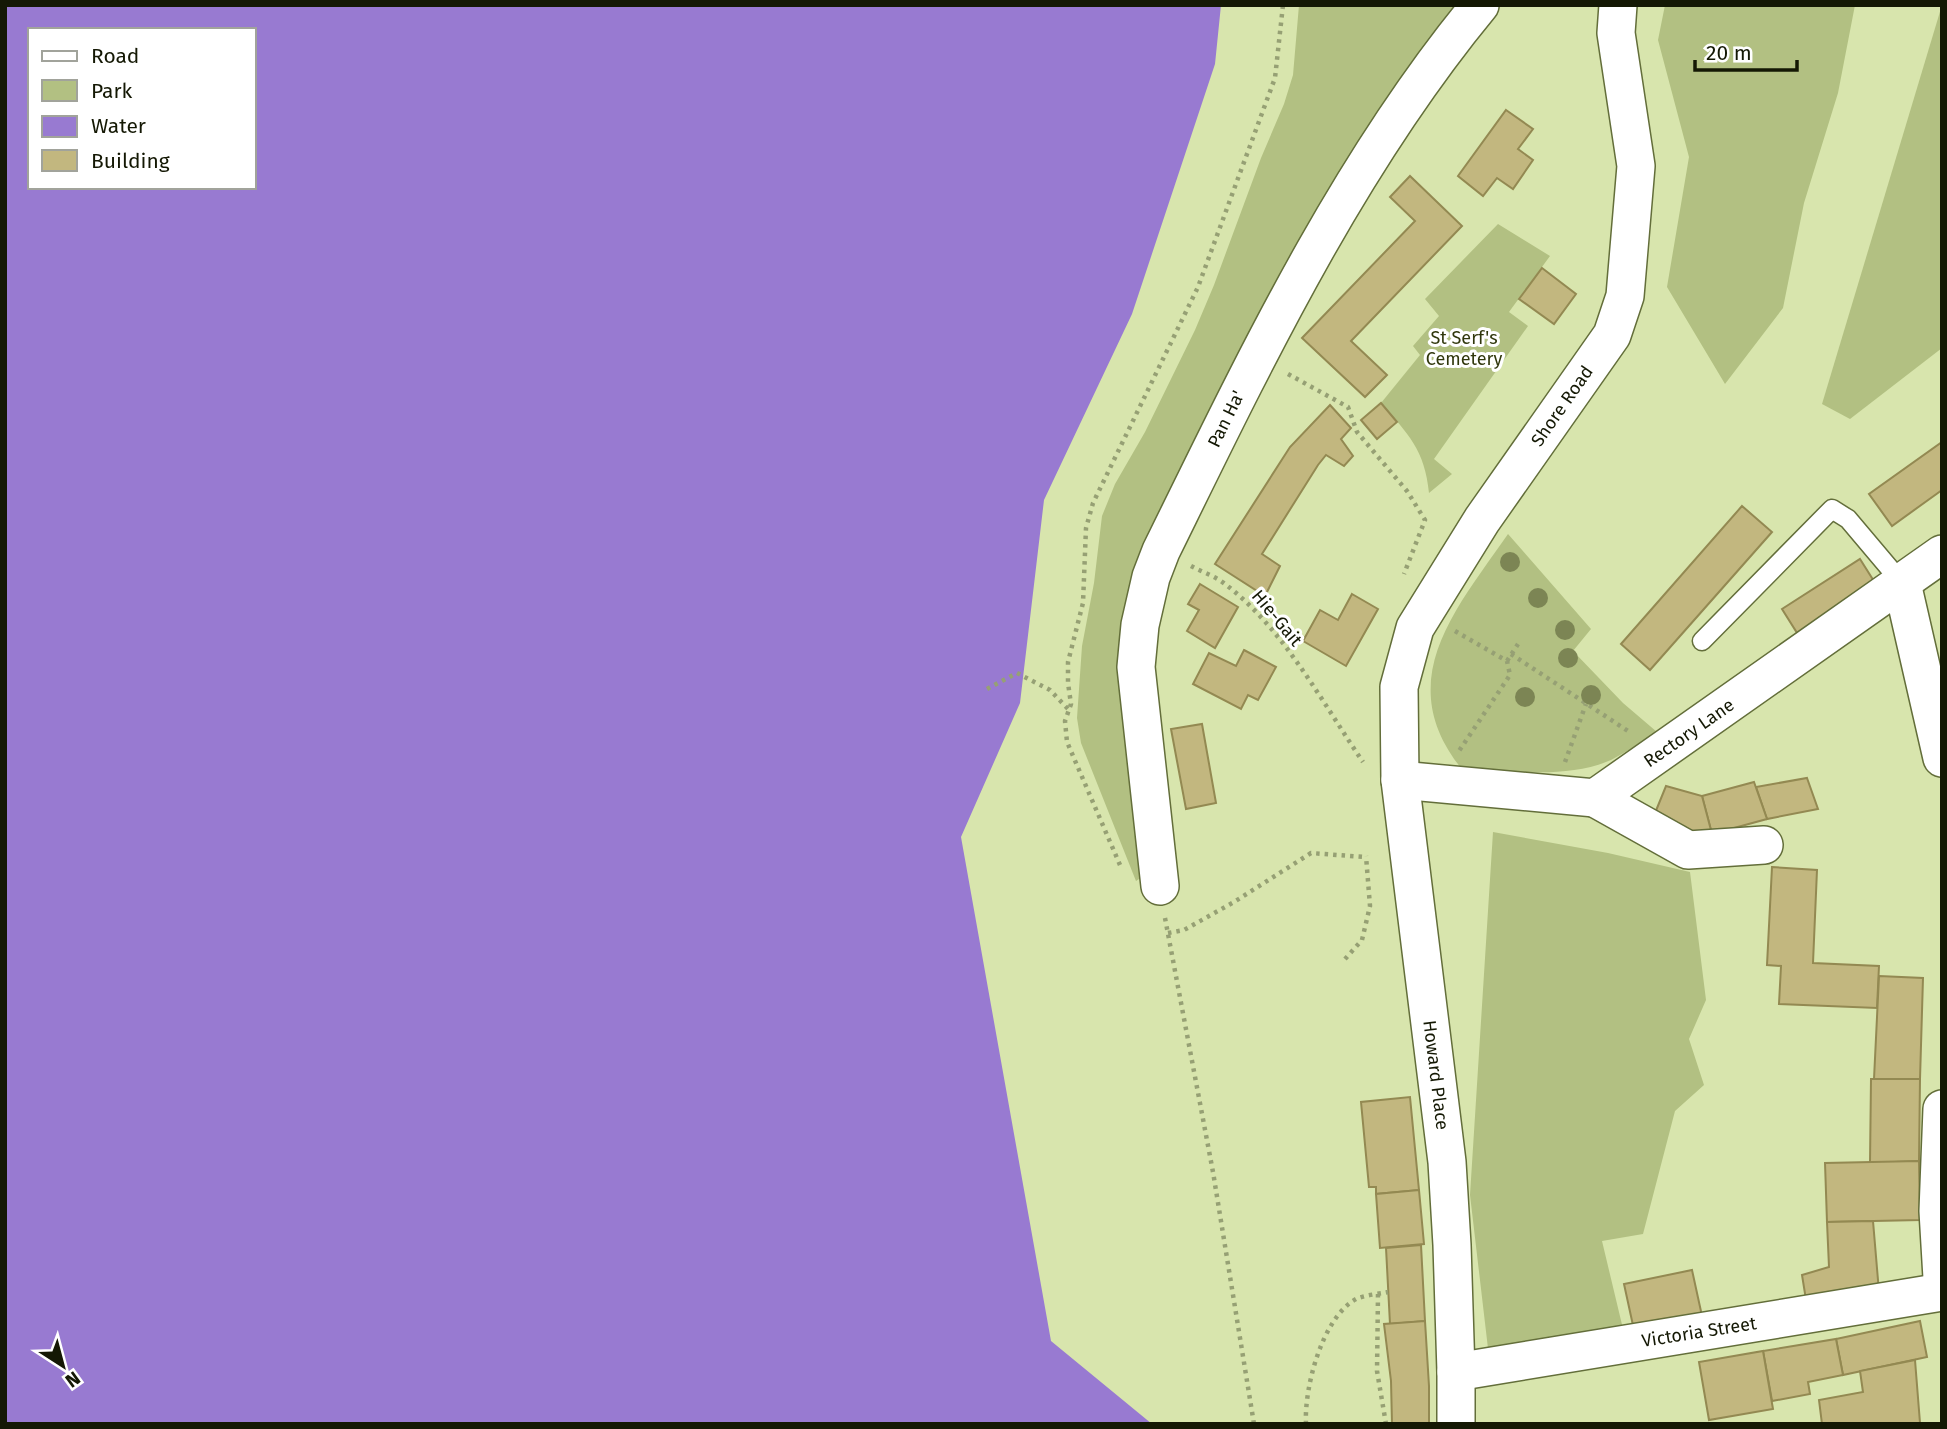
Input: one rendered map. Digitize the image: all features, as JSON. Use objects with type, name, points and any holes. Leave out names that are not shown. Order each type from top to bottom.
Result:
[{"type":"street","name":"Pan Ha'","points":[[1160,886],[1136,667],[1140,625],[1151,577],[1161,551],[1257,357],[1329,227],[1397,118],[1480,5]]},
{"type":"street","name":"Shore Road","points":[[1400,780],[1399,687],[1415,628],[1482,520],[1612,335],[1625,296],[1636,166],[1616,33],[1618,5]]},
{"type":"street","name":"Rectory Lane","points":[[1595,798],[1942,554]]},
{"type":"street","points":[[1902,583],[1942,758]]},
{"type":"street","points":[[1400,780],[1595,798],[1689,850],[1764,845]]},
{"type":"street","name":"Howard Place","points":[[1400,780],[1447,1162],[1456,1372],[1455,1424]]},
{"type":"street","points":[[1942,1109],[1938,1211],[1942,1278]]},
{"type":"street","name":"Victoria Street","points":[[1456,1372],[1942,1292]]},
{"type":"lane","points":[[1702,641],[1832,509],[1847,519],[1902,583]]},
{"type":"path","points":[[1124,872],[1065,732],[1071,704],[1068,662],[1083,603],[1086,528],[1093,503],[1198,287],[1275,78],[1283,5]]},
{"type":"path","points":[[1257,357],[1348,407],[1357,432],[1407,491],[1425,520]]},
{"type":"path","name":"Hie-Gait","points":[[1161,551],[1222,582],[1249,604],[1280,640],[1344,734]]},
{"type":"path","points":[[1448,628],[1507,661]]},
{"type":"path","points":[[1438,783],[1510,675],[1507,661],[1518,644]]},
{"type":"path","points":[[1511,654],[1660,753]]},
{"type":"path","points":[[988,689],[1017,673],[1050,690],[1069,710]]},
{"type":"path","points":[[1554,794],[1586,704]]},
{"type":"path","points":[[1168,933],[1184,930],[1311,853],[1365,857],[1406,833]]},
{"type":"path","points":[[1345,959],[1362,940],[1370,906],[1365,857]]},
{"type":"path","points":[[1160,886],[1213,1172],[1254,1424]]},
{"type":"path","points":[[1306,1424],[1308,1388],[1327,1331],[1336,1317],[1356,1300],[1388,1292]]},
{"type":"path","points":[[1378,1294],[1377,1371],[1386,1424]]},
{"type":"green space","points":[[1299,5],[1459,5],[1150,538],[1145,875],[1136,881],[1081,743],[1077,718],[1082,646],[1094,583],[1102,516],[1115,484],[1145,432],[1195,330],[1284,104],[1293,75]]},
{"type":"green space","points":[[1665,5],[1855,5],[1838,93],[1804,203],[1783,308],[1725,384],[1667,287],[1689,157],[1658,40]]},
{"type":"green space","points":[[1942,5],[1942,348],[1850,419],[1822,404]]},
{"type":"green space","name":"St Serf's Cemetery","points":[[1498,224],[1550,256],[1509,312],[1528,326],[1434,459],[1452,474],[1429,493],[1424,465],[1414,444],[1381,403],[1420,355],[1413,346],[1439,316],[1425,299]]},
{"type":"green space","points":[[1508,534],[1591,629],[1573,651],[1623,703],[1657,732],[1611,760],[1594,766],[1556,772],[1461,768],[1441,736],[1432,705],[1432,675],[1439,646],[1469,589]]},
{"type":"green space","points":[[1493,832],[1608,853],[1690,872],[1706,1000],[1689,1039],[1704,1085],[1675,1111],[1643,1234],[1602,1241],[1624,1333],[1489,1357],[1470,1195]]},
{"type":"water","points":[[5,5],[1221,5],[1215,64],[1132,314],[1044,500],[1020,703],[961,837],[1051,1341],[1152,1424],[5,1424]]},
{"type":"building","points":[[1506,110],[1533,129],[1518,149],[1533,160],[1513,189],[1497,178],[1483,196],[1458,176]]},
{"type":"building","points":[[1410,176],[1462,226],[1351,341],[1387,375],[1365,397],[1302,338],[1415,221],[1390,197]]},
{"type":"building","points":[[1542,268],[1576,294],[1554,324],[1519,299]]},
{"type":"building","points":[[1381,403],[1397,422],[1377,439],[1361,420]]},
{"type":"building","points":[[1330,405],[1351,428],[1341,439],[1353,456],[1344,466],[1326,455],[1262,554],[1280,566],[1265,596],[1215,564],[1290,447]]},
{"type":"building","points":[[1942,442],[1942,490],[1892,526],[1869,494]]},
{"type":"building","points":[[1742,506],[1772,532],[1650,670],[1621,644]]},
{"type":"building","points":[[1860,559],[1877,586],[1799,636],[1782,609]]},
{"type":"building","points":[[1200,584],[1238,607],[1215,648],[1187,631],[1199,610],[1188,604]]},
{"type":"building","points":[[1352,594],[1378,609],[1346,666],[1303,641],[1320,610],[1338,620]]},
{"type":"building","points":[[1244,650],[1276,667],[1258,700],[1248,695],[1241,709],[1193,684],[1209,653],[1236,666]]},
{"type":"building","points":[[1202,724],[1216,803],[1186,809],[1171,729]]},
{"type":"building","points":[[1807,778],[1818,809],[1767,819],[1756,787]]},
{"type":"building","points":[[1754,782],[1767,819],[1712,834],[1702,796]]},
{"type":"building","points":[[1666,786],[1702,796],[1712,834],[1691,834],[1653,818]]},
{"type":"building","points":[[1772,867],[1817,870],[1813,963],[1879,966],[1877,1008],[1779,1004],[1781,966],[1767,965]]},
{"type":"building","points":[[1879,976],[1923,978],[1920,1079],[1874,1079]]},
{"type":"building","points":[[1871,1079],[1920,1079],[1919,1161],[1870,1163]]},
{"type":"building","points":[[1410,1097],[1419,1190],[1376,1194],[1376,1187],[1369,1187],[1361,1102]]},
{"type":"building","points":[[1919,1161],[1920,1220],[1827,1222],[1825,1163]]},
{"type":"building","points":[[1419,1190],[1424,1244],[1380,1248],[1376,1194]]},
{"type":"building","points":[[1873,1221],[1879,1292],[1807,1306],[1802,1275],[1829,1267],[1827,1222]]},
{"type":"building","points":[[1421,1245],[1425,1321],[1390,1324],[1386,1248]]},
{"type":"building","points":[[1692,1270],[1702,1316],[1634,1330],[1624,1284]]},
{"type":"building","points":[[1425,1321],[1429,1424],[1392,1424],[1391,1381],[1384,1324]]},
{"type":"building","points":[[1920,1321],[1927,1357],[1843,1375],[1836,1339]]},
{"type":"building","points":[[1836,1339],[1843,1375],[1808,1382],[1810,1394],[1772,1401],[1763,1351]]},
{"type":"building","points":[[1763,1351],[1773,1409],[1709,1420],[1699,1362]]},
{"type":"building","points":[[1915,1360],[1920,1423],[1822,1424],[1819,1400],[1863,1392],[1860,1371]]}]
